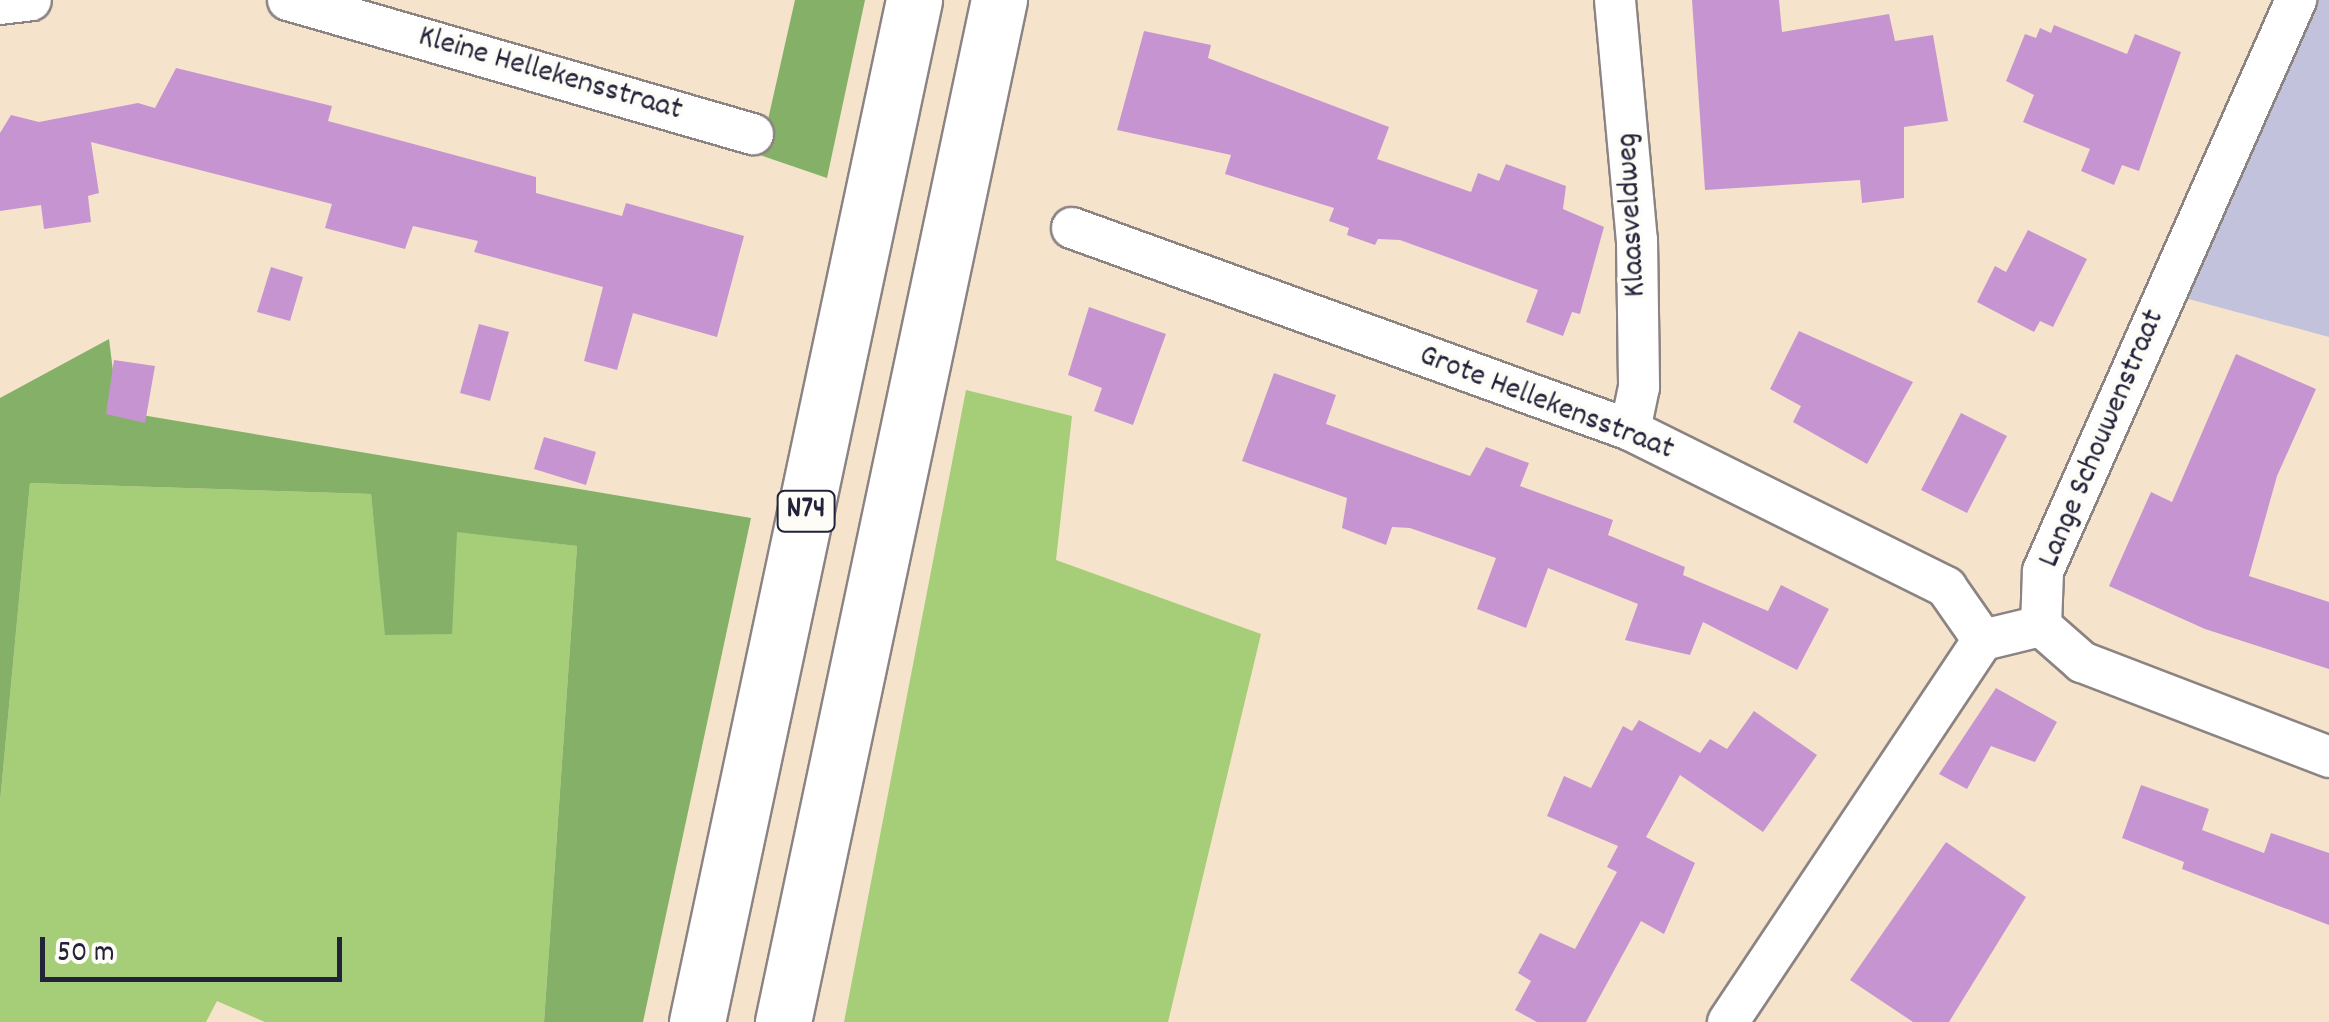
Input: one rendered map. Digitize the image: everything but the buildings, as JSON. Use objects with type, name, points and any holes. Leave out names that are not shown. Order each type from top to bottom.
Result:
[{"type":"highway","name":"N74","points":[[697,1022],[914,0]]},
{"type":"highway","points":[[783,1022],[1000,0]]},
{"type":"street","points":[[0,4],[31,0]]},
{"type":"street","name":"Kleine Hellekensstraat","points":[[288,0],[754,134]]},
{"type":"street","name":"Klaasveldweg","points":[[1615,0],[1636,240],[1638,387],[1630,430]]},
{"type":"street","name":"Lange Schouwenstraat","points":[[2041,626],[2044,571],[2296,0]]},
{"type":"street","name":"Grote Hellekensstraat","points":[[1072,228],[1630,430],[1946,587],[1984,640]]},
{"type":"street","points":[[1728,1022],[1984,640],[2041,626],[2082,662],[2329,757]]},
{"type":"shaded area","points":[[2315,0],[2329,0],[2329,337],[2185,298]]},
{"type":"green space","points":[[795,0],[865,0],[827,178],[760,155]]},
{"type":"green space","points":[[109,339],[118,411],[751,518],[643,1022],[544,1022],[577,546],[457,532],[452,634],[385,635],[371,494],[30,483],[0,802],[0,398]]},
{"type":"green space","points":[[966,390],[1072,416],[1056,560],[1261,634],[1168,1022],[844,1022]]},
{"type":"green space","points":[[30,483],[371,494],[386,635],[456,531],[577,546],[544,1022],[265,1022],[217,1001],[206,1022],[0,1022],[0,802]]}]
